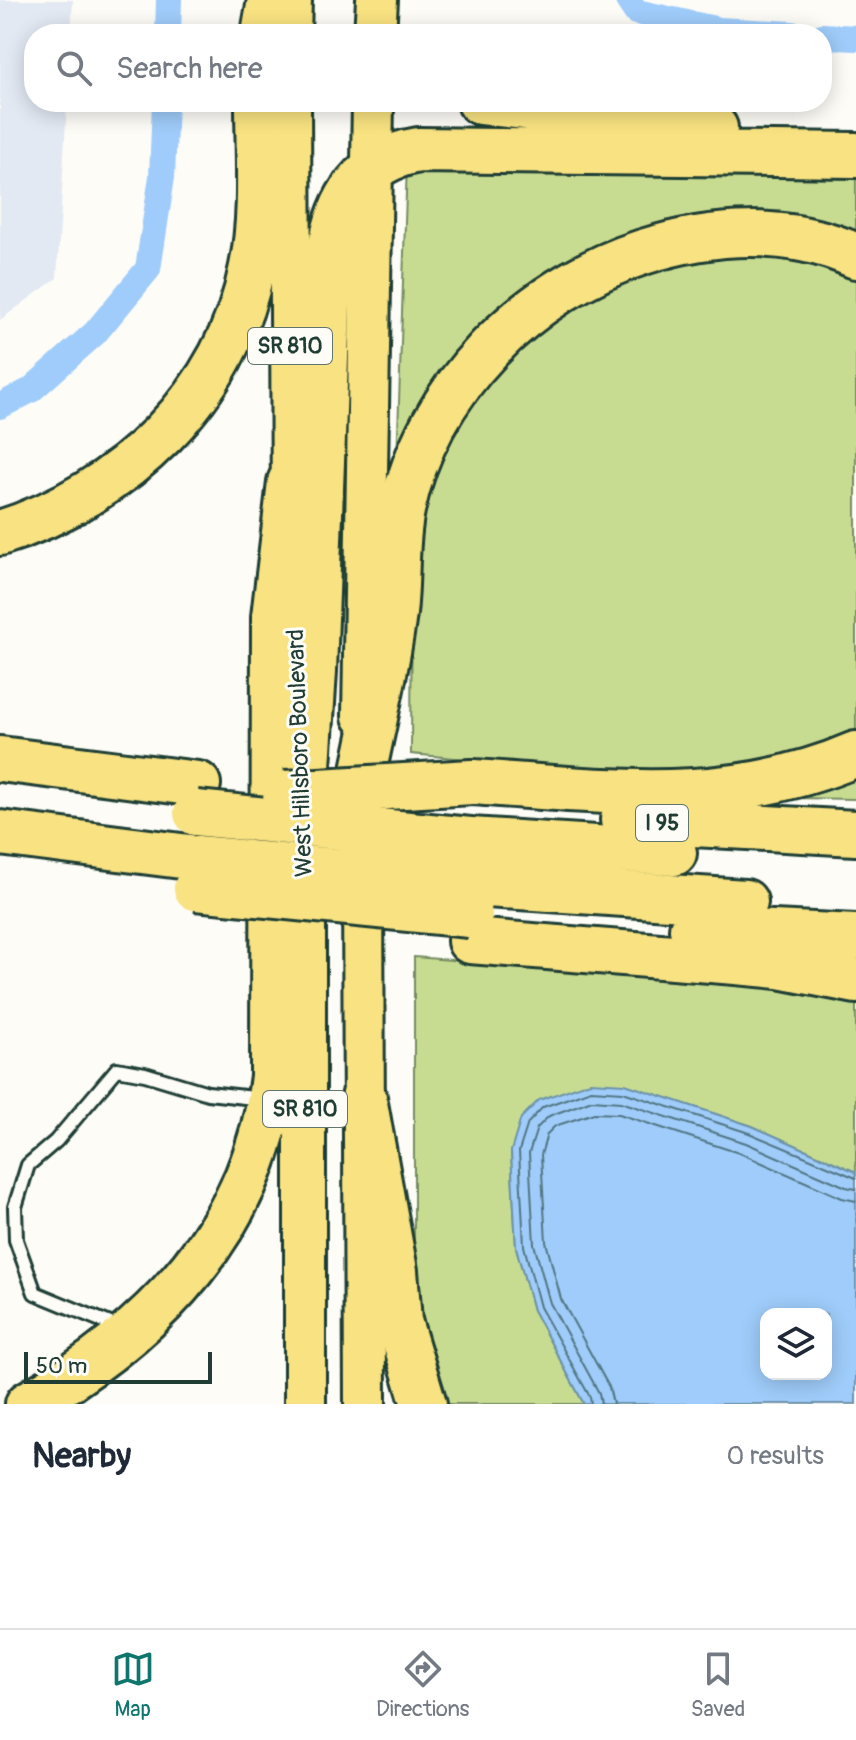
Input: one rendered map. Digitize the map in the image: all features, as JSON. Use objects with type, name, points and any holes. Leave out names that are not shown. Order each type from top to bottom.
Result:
[{"type":"highway","points":[[266,24],[270,0]]},
{"type":"highway","points":[[0,533],[44,519],[92,492],[125,468],[174,423],[213,369],[248,290],[254,256],[258,112]]},
{"type":"highway","points":[[570,112],[856,144]]},
{"type":"highway","points":[[295,803],[314,671],[330,253],[343,204],[353,189],[371,170],[391,156],[419,150],[856,155]]},
{"type":"highway","points":[[362,780],[394,612],[398,535],[408,485],[439,416],[461,381],[488,349],[522,318],[563,288],[610,264],[668,245],[722,235],[764,234],[804,239],[856,256]]},
{"type":"highway","points":[[28,1404],[77,1374],[130,1333],[193,1268],[229,1216],[259,1148],[270,1100],[274,1049],[274,617],[290,482]]},
{"type":"highway","points":[[470,811],[631,792],[689,793],[771,781],[856,754]]},
{"type":"highway","name":"I 95","points":[[0,759],[197,799],[856,833]]},
{"type":"highway","points":[[0,788],[470,811],[856,862]]},
{"type":"highway","points":[[0,833],[196,873],[471,914],[856,981]]},
{"type":"highway","points":[[0,863],[196,873],[289,899],[571,923],[856,937]]},
{"type":"highway","points":[[471,914],[715,901],[856,907]]},
{"type":"highway","points":[[364,1098],[395,1271],[399,1321],[424,1404]]},
{"type":"main road","points":[[290,24],[291,0]]},
{"type":"main road","points":[[376,24],[377,0]]},
{"type":"main road","name":"West Hillsboro Boulevard","points":[[290,112],[290,482],[305,1404]]},
{"type":"main road","name":"SR 810","points":[[365,1404],[362,780],[373,112]]},
{"type":"lane","points":[[130,1333],[35,1293],[16,1240],[15,1207],[28,1165],[56,1141],[117,1069],[208,1093],[270,1100]]},
{"type":"shaded area","points":[[0,0],[73,0],[72,24],[24,24],[24,112],[66,112],[57,278],[0,320]]},
{"type":"green space","points":[[407,163],[856,172],[856,233],[811,220],[768,213],[727,212],[686,216],[647,226],[608,242],[569,262],[523,292],[474,330],[467,340],[454,378],[397,463]]},
{"type":"green space","points":[[709,247],[856,269],[856,740],[780,764],[645,775],[411,754],[412,577],[427,493],[462,402],[548,312]]},
{"type":"green space","points":[[856,771],[856,799],[790,798]]},
{"type":"green space","points":[[414,957],[814,989],[856,997],[856,1172],[752,1126],[624,1084],[511,1151],[516,1247],[533,1310],[584,1404],[447,1404],[425,1342],[414,1277]]},
{"type":"water","points":[[590,1082],[625,1084],[752,1126],[856,1172],[856,1404],[584,1404],[533,1310],[516,1247],[511,1151],[521,1118],[539,1100]]},
{"type":"waterway","points":[[168,24],[169,0]]},
{"type":"waterway","points":[[628,0],[636,12],[691,24]]},
{"type":"waterway","points":[[832,37],[856,38]]},
{"type":"waterway","points":[[0,406],[31,390],[95,333],[148,269],[162,177],[165,112]]}]
